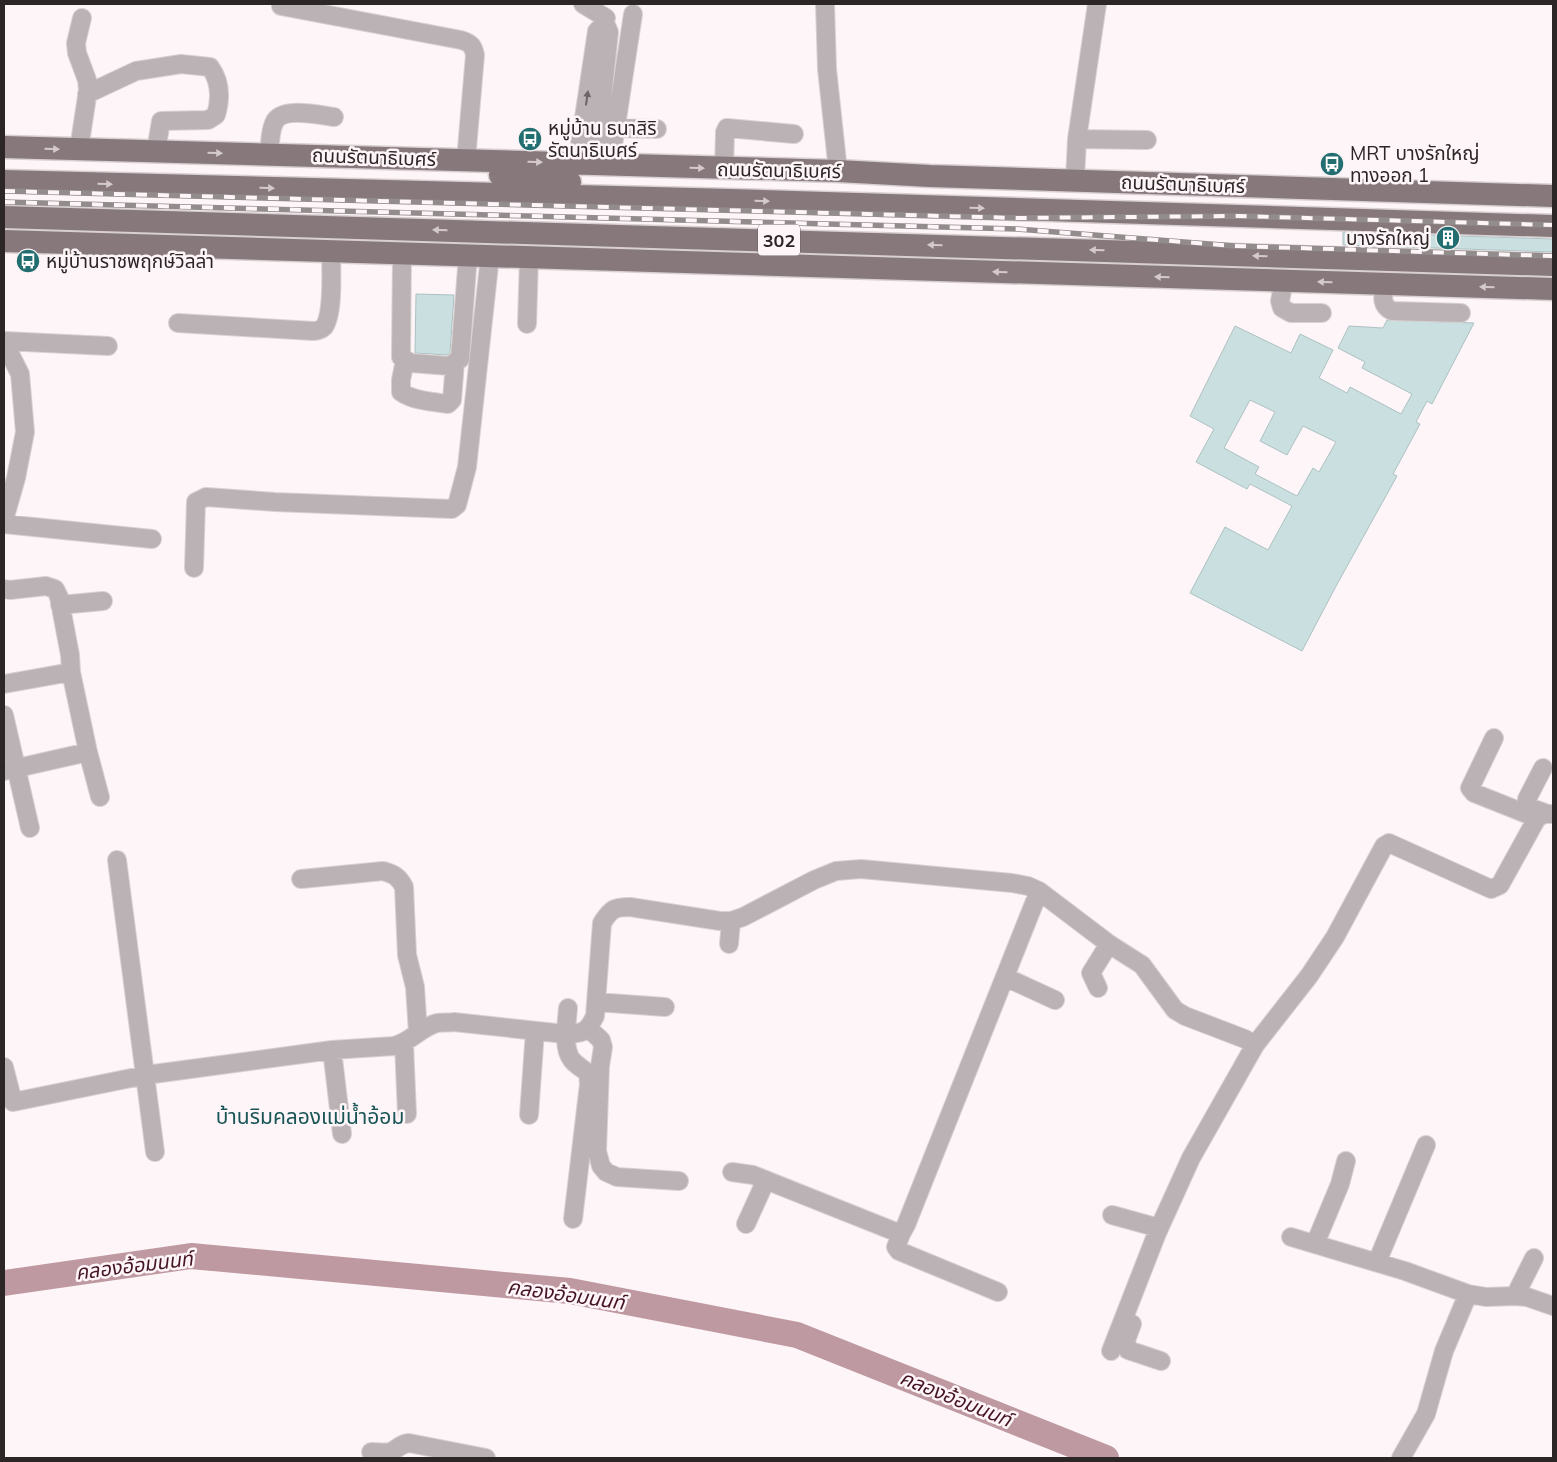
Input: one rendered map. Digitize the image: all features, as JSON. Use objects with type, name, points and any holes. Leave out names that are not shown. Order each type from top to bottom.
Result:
[{"type":"main road","name":"ถนนรัตนาธิเบศร์","points":[[4,147],[838,171],[1553,196]]},
{"type":"main road","points":[[317,155],[731,200]]},
{"type":"main road","name":"ถนนรัตนาธิเบศร์","points":[[4,181],[731,200],[1553,226]]},
{"type":"main road","points":[[1381,220],[1553,211]]},
{"type":"main road","name":"302","points":[[4,217],[1553,265]]},
{"type":"main road","points":[[294,250],[728,239]]},
{"type":"main road","name":"302","points":[[4,242],[1553,289]]},
{"type":"main road","points":[[1380,259],[1553,278]]},
{"type":"street","points":[[583,4],[607,15],[597,32],[594,164]]},
{"type":"street","points":[[825,4],[826,69],[838,171]]},
{"type":"street","points":[[1074,180],[1077,139],[1097,4]]},
{"type":"street","points":[[282,6],[462,40],[474,47],[475,55],[466,160]]},
{"type":"street","points":[[594,164],[616,128],[633,14]]},
{"type":"street","points":[[79,149],[87,94],[87,80],[77,53],[76,43],[82,18]]},
{"type":"street","points":[[87,94],[136,71],[180,64],[210,67],[217,76],[220,100],[216,115],[208,120],[161,121],[156,151]]},
{"type":"street","points":[[269,154],[274,123],[279,116],[289,113],[334,117]]},
{"type":"street","points":[[616,128],[657,129]]},
{"type":"street","points":[[724,169],[725,132],[727,128],[794,134]]},
{"type":"street","points":[[1077,139],[1146,140]]},
{"type":"street","points":[[178,323],[320,330],[324,326],[330,312],[331,251]]},
{"type":"street","points":[[402,253],[401,357],[411,363],[450,366],[460,359],[468,255]]},
{"type":"street","points":[[194,568],[196,502],[206,497],[275,502],[452,509],[457,505],[467,467],[490,256]]},
{"type":"street","points":[[527,324],[529,257]]},
{"type":"street","points":[[1284,281],[1280,301],[1282,308],[1291,313],[1322,313]]},
{"type":"street","points":[[1385,284],[1382,302],[1386,308],[1392,311],[1461,313]]},
{"type":"street","points":[[4,520],[16,478],[25,432],[20,374],[4,342],[108,346]]},
{"type":"street","points":[[405,360],[401,392],[406,396],[448,404],[452,400],[455,362]]},
{"type":"street","points":[[4,524],[152,539]]},
{"type":"street","points":[[4,589],[46,586],[55,589],[59,597],[70,654],[71,672],[88,752],[100,797]]},
{"type":"street","points":[[60,605],[103,601]]},
{"type":"street","points":[[4,684],[71,672]]},
{"type":"street","points":[[4,714],[10,769],[30,828]]},
{"type":"street","points":[[1494,738],[1470,788],[1474,793],[1546,815]]},
{"type":"street","points":[[10,769],[88,752]]},
{"type":"street","points":[[1542,768],[1527,799],[1527,804],[1546,815]]},
{"type":"street","points":[[1111,1351],[1158,1230],[1191,1158],[1255,1045],[1309,976],[1335,937],[1384,846],[1389,844],[1491,889],[1500,885],[1546,815]]},
{"type":"street","points":[[117,860],[156,1152]]},
{"type":"street","points":[[4,1067],[8,1104],[146,1075],[332,1050],[381,1048],[411,1038],[437,1023],[454,1022],[536,1032],[580,1033],[589,1029],[595,1016],[602,923],[608,913],[616,907],[630,906],[720,921],[731,921],[743,917],[814,880],[836,871],[861,869],[1028,886],[1039,891],[1109,944],[1142,964],[1175,1010],[1255,1045]]},
{"type":"street","points":[[301,879],[383,871],[393,874],[400,879],[404,887],[407,955],[413,973],[416,992],[411,1038],[407,1114]]},
{"type":"street","points":[[998,1292],[899,1251],[896,1247],[1039,891]]},
{"type":"street","points":[[729,944],[731,921]]},
{"type":"street","points":[[1098,988],[1091,973],[1109,944]]},
{"type":"street","points":[[1005,977],[1055,1000]]},
{"type":"street","points":[[596,1002],[665,1008]]},
{"type":"street","points":[[568,1008],[565,1034],[568,1052],[571,1059],[588,1073],[590,1084],[573,1219]]},
{"type":"street","points":[[589,1029],[602,1040],[603,1047],[600,1066],[597,1151],[601,1166],[606,1172],[617,1177],[678,1181]]},
{"type":"street","points":[[529,1115],[536,1032]]},
{"type":"street","points":[[332,1050],[342,1134]]},
{"type":"street","points":[[1377,1262],[1426,1145]]},
{"type":"street","points":[[1315,1244],[1337,1192],[1346,1162]]},
{"type":"street","points":[[732,1172],[753,1175],[900,1234]]},
{"type":"street","points":[[746,1224],[766,1180]]},
{"type":"street","points":[[1112,1215],[1158,1230]]},
{"type":"street","points":[[1158,1230],[1155,1259],[1126,1340],[1126,1345],[1128,1350],[1162,1361]]},
{"type":"street","points":[[1291,1236],[1377,1262],[1468,1294],[1486,1297],[1527,1297],[1553,1306]]},
{"type":"street","points":[[1515,1296],[1534,1258]]},
{"type":"street","points":[[1401,1458],[1426,1414],[1444,1351],[1468,1294]]},
{"type":"street","points":[[372,1452],[386,1453],[393,1451],[402,1444],[409,1443],[486,1458]]},
{"type":"building","points":[[1343,232],[1553,239],[1553,252],[1343,245]]},
{"type":"building","points":[[416,294],[454,295],[450,353],[447,355],[415,353]]},
{"type":"building","points":[[1387,320],[1474,323],[1432,404],[1427,401],[1416,422],[1420,424],[1393,474],[1397,476],[1302,651],[1190,593],[1225,527],[1268,550],[1292,506],[1250,484],[1247,489],[1196,462],[1214,429],[1190,416],[1235,326],[1291,353],[1300,334],[1333,350],[1319,378],[1347,393],[1350,387],[1401,414],[1412,394],[1362,368],[1365,362],[1338,348],[1349,326],[1383,328]],"holes":[[[1250,400],[1275,412],[1260,441],[1287,455],[1303,426],[1336,442],[1319,472],[1313,468],[1297,496],[1255,474],[1259,467],[1224,448]]]},
{"type":"waterway","name":"คลองอ้อมนนท์","points":[[4,1283],[191,1256],[570,1291],[797,1335],[1106,1458]]},
{"type":"railway","points":[[4,191],[1018,218],[1238,216],[1553,225]]},
{"type":"railway","points":[[4,202],[1017,229],[1235,246],[1553,256]]},
{"type":"place","name":"หมู่บ้าน ธนาสิริ รัตนาธิเบศร์","points":[[530,139]]},
{"type":"place","name":"MRT บางรักใหญ่ ทางออก 1","points":[[1332,164]]},
{"type":"place","name":"บางรักใหญ่","points":[[1448,238]]},
{"type":"place","name":"หมู่บ้านราชพฤกษ์วิลล่า","points":[[28,261]]},
{"type":"district","name":"บ้านริมคลองแม่น้ำอ้อม","points":[[310,1116]]}]
